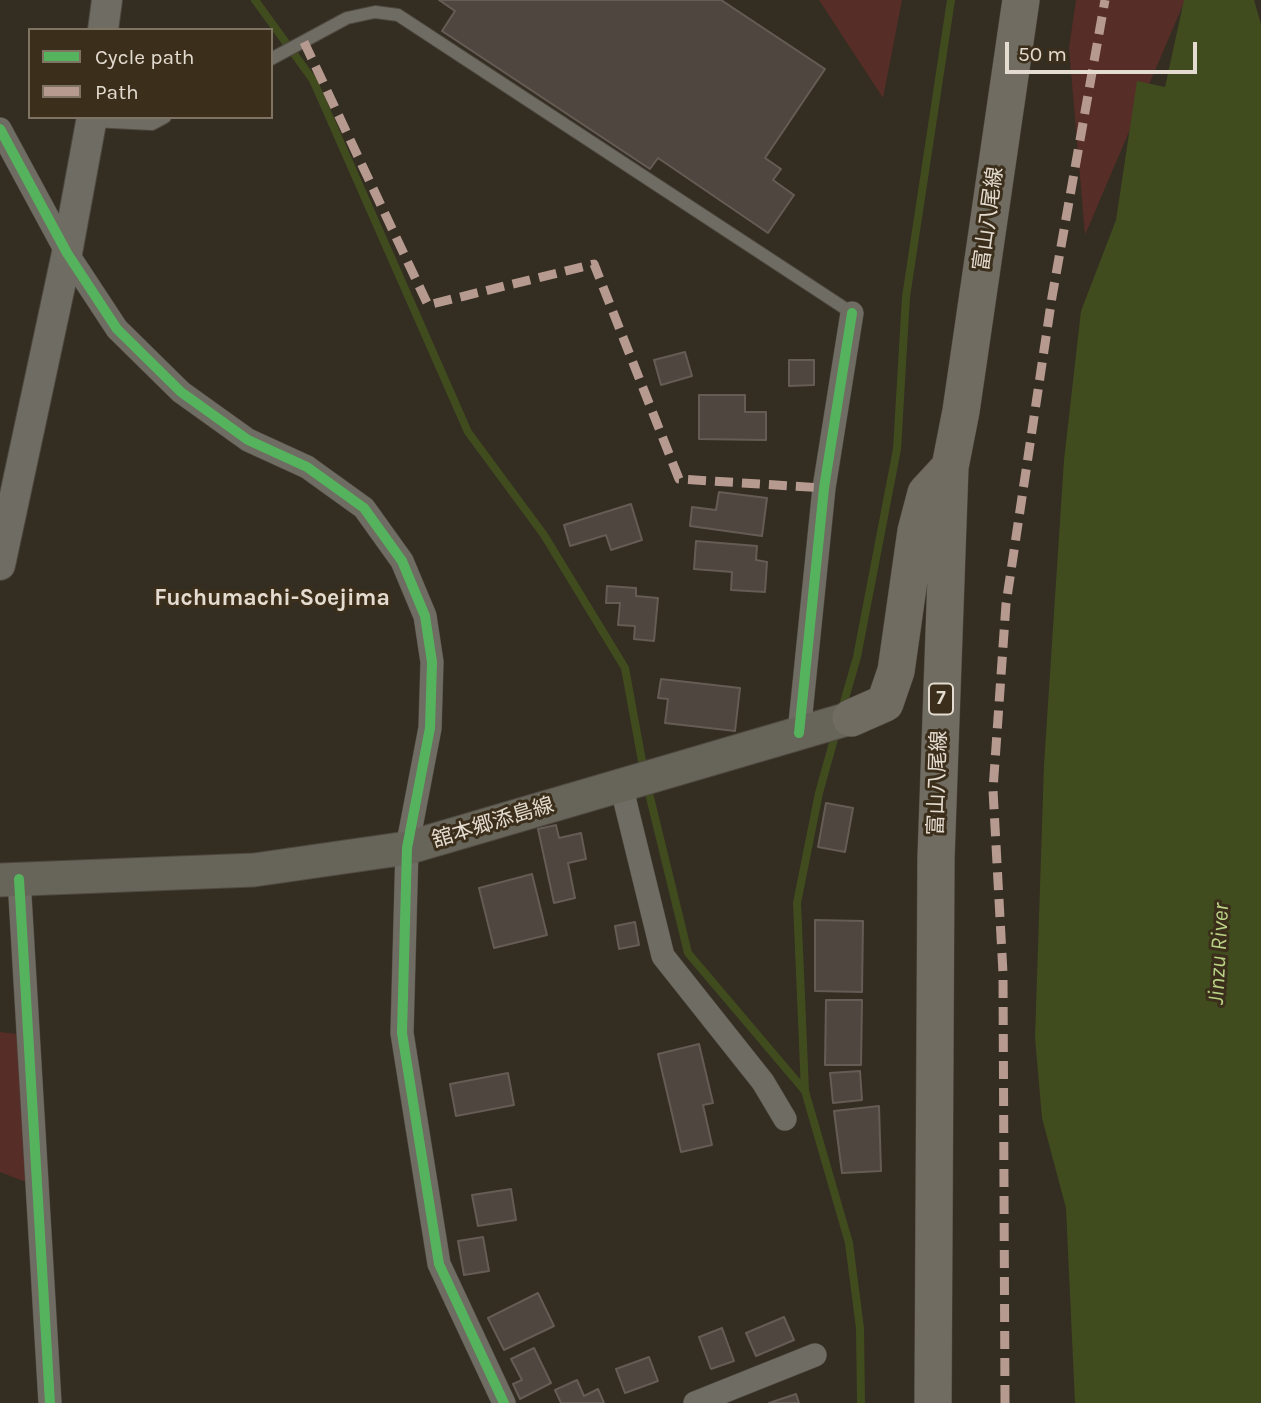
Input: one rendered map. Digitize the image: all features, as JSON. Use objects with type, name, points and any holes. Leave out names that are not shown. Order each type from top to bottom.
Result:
[{"type":"main road","name":"富山八尾線","points":[[933,1403],[936,858],[950,467],[961,411],[1021,0]]},
{"type":"main road","points":[[828,725],[886,703],[897,671],[916,531],[926,493],[950,467]]},
{"type":"main road","name":"舘本郷添島線","points":[[9,880],[254,870],[407,848],[828,725]]},
{"type":"street","points":[[103,28],[107,0]]},
{"type":"street","points":[[0,565],[67,253],[92,119]]},
{"type":"street","points":[[0,129],[67,253],[117,329],[181,393],[248,440],[307,467],[363,508],[402,561],[425,616],[432,662],[430,728],[407,848],[402,1033],[439,1264],[504,1403]]},
{"type":"street","points":[[828,725],[824,488],[852,313]]},
{"type":"street","points":[[621,785],[663,956],[763,1082],[785,1119]]},
{"type":"street","points":[[9,880],[50,1403]]},
{"type":"street","points":[[695,1403],[815,1355]]},
{"type":"lane","points":[[273,58],[347,18],[374,12],[398,15],[852,313]]},
{"type":"lane","points":[[92,119],[152,124],[161,119]]},
{"type":"shaded area","points":[[819,0],[902,0],[883,98]]},
{"type":"shaded area","points":[[1076,0],[1185,0],[1085,235],[1069,48]]},
{"type":"shaded area","points":[[0,1032],[18,1034],[26,1182],[0,1172]]},
{"type":"water","name":"Jinzu River","points":[[1184,0],[1254,0],[1261,24],[1261,1403],[1075,1403],[1066,1208],[1042,1118],[1035,1038],[1044,765],[1064,460],[1081,311],[1116,220],[1137,81],[1165,87]]},
{"type":"building","points":[[439,0],[721,0],[825,69],[765,158],[781,169],[773,180],[794,195],[768,233],[658,158],[650,169],[442,31],[455,11]]},
{"type":"building","points":[[685,352],[692,376],[661,385],[654,360]]},
{"type":"building","points":[[789,360],[814,360],[814,385],[789,386]]},
{"type":"building","points":[[699,395],[745,395],[745,412],[766,412],[766,440],[699,439]]},
{"type":"building","points":[[719,492],[767,498],[762,536],[690,526],[692,507],[716,510]]},
{"type":"building","points":[[631,504],[642,540],[611,550],[606,535],[570,546],[564,525]]},
{"type":"building","points":[[696,541],[757,546],[756,560],[767,562],[765,592],[731,590],[732,572],[694,569]]},
{"type":"building","points":[[607,586],[636,588],[636,596],[658,598],[654,641],[634,639],[635,626],[618,625],[620,603],[606,603]]},
{"type":"building","points":[[661,679],[740,688],[735,731],[665,723],[668,699],[658,698]]},
{"type":"building","points":[[826,803],[853,808],[845,852],[818,847]]},
{"type":"building","points":[[556,825],[559,838],[581,833],[586,859],[568,863],[575,898],[554,903],[538,829]]},
{"type":"building","points":[[532,874],[547,935],[494,948],[479,888]]},
{"type":"building","points":[[815,920],[863,921],[862,992],[815,991]]},
{"type":"building","points":[[635,922],[639,945],[619,949],[615,926]]},
{"type":"building","points":[[826,1000],[862,1000],[861,1065],[825,1065]]},
{"type":"building","points":[[699,1044],[713,1103],[703,1105],[712,1145],[681,1152],[658,1054]]},
{"type":"building","points":[[860,1071],[862,1100],[833,1103],[830,1073]]},
{"type":"building","points":[[508,1073],[514,1105],[456,1116],[450,1084]]},
{"type":"building","points":[[879,1106],[881,1171],[842,1173],[834,1111]]},
{"type":"building","points":[[511,1189],[516,1220],[478,1226],[472,1195]]},
{"type":"building","points":[[483,1237],[489,1271],[464,1275],[458,1241]]},
{"type":"building","points":[[538,1293],[554,1326],[504,1350],[488,1318]]},
{"type":"building","points":[[784,1317],[794,1340],[756,1356],[746,1333]]},
{"type":"building","points":[[722,1328],[734,1361],[711,1369],[699,1337]]},
{"type":"building","points":[[534,1348],[551,1383],[520,1399],[513,1384],[522,1380],[511,1359]]},
{"type":"building","points":[[649,1357],[658,1381],[625,1393],[616,1369]]},
{"type":"building","points":[[577,1380],[584,1396],[598,1389],[604,1403],[561,1403],[555,1390]]},
{"type":"building","points":[[796,1394],[799,1403],[769,1403]]},
{"type":"waterway","points":[[255,0],[313,80],[468,432],[544,535],[625,668],[644,772]]},
{"type":"waterway","points":[[842,709],[857,657],[897,449],[906,297],[951,0]]},
{"type":"waterway","points":[[836,732],[819,793],[797,903],[805,1091],[849,1243],[860,1328],[861,1403]]},
{"type":"waterway","points":[[647,785],[688,953],[805,1091]]},
{"type":"marked path","points":[[1005,1403],[1003,973],[993,790],[1006,604],[1052,297],[1105,0]]},
{"type":"marked path","points":[[304,42],[428,305],[594,264],[679,479],[824,488]]},
{"type":"cycle path","points":[[0,129],[67,253],[117,329],[181,392],[248,440],[307,467],[364,508],[402,561],[425,616],[432,662],[430,728],[407,848],[402,1033],[439,1264],[504,1403]]},
{"type":"cycle path","points":[[799,733],[824,488],[852,313]]},
{"type":"cycle path","points":[[19,879],[50,1403]]},
{"type":"district","name":"Fuchumachi-Soejima","points":[[272,598]]}]
